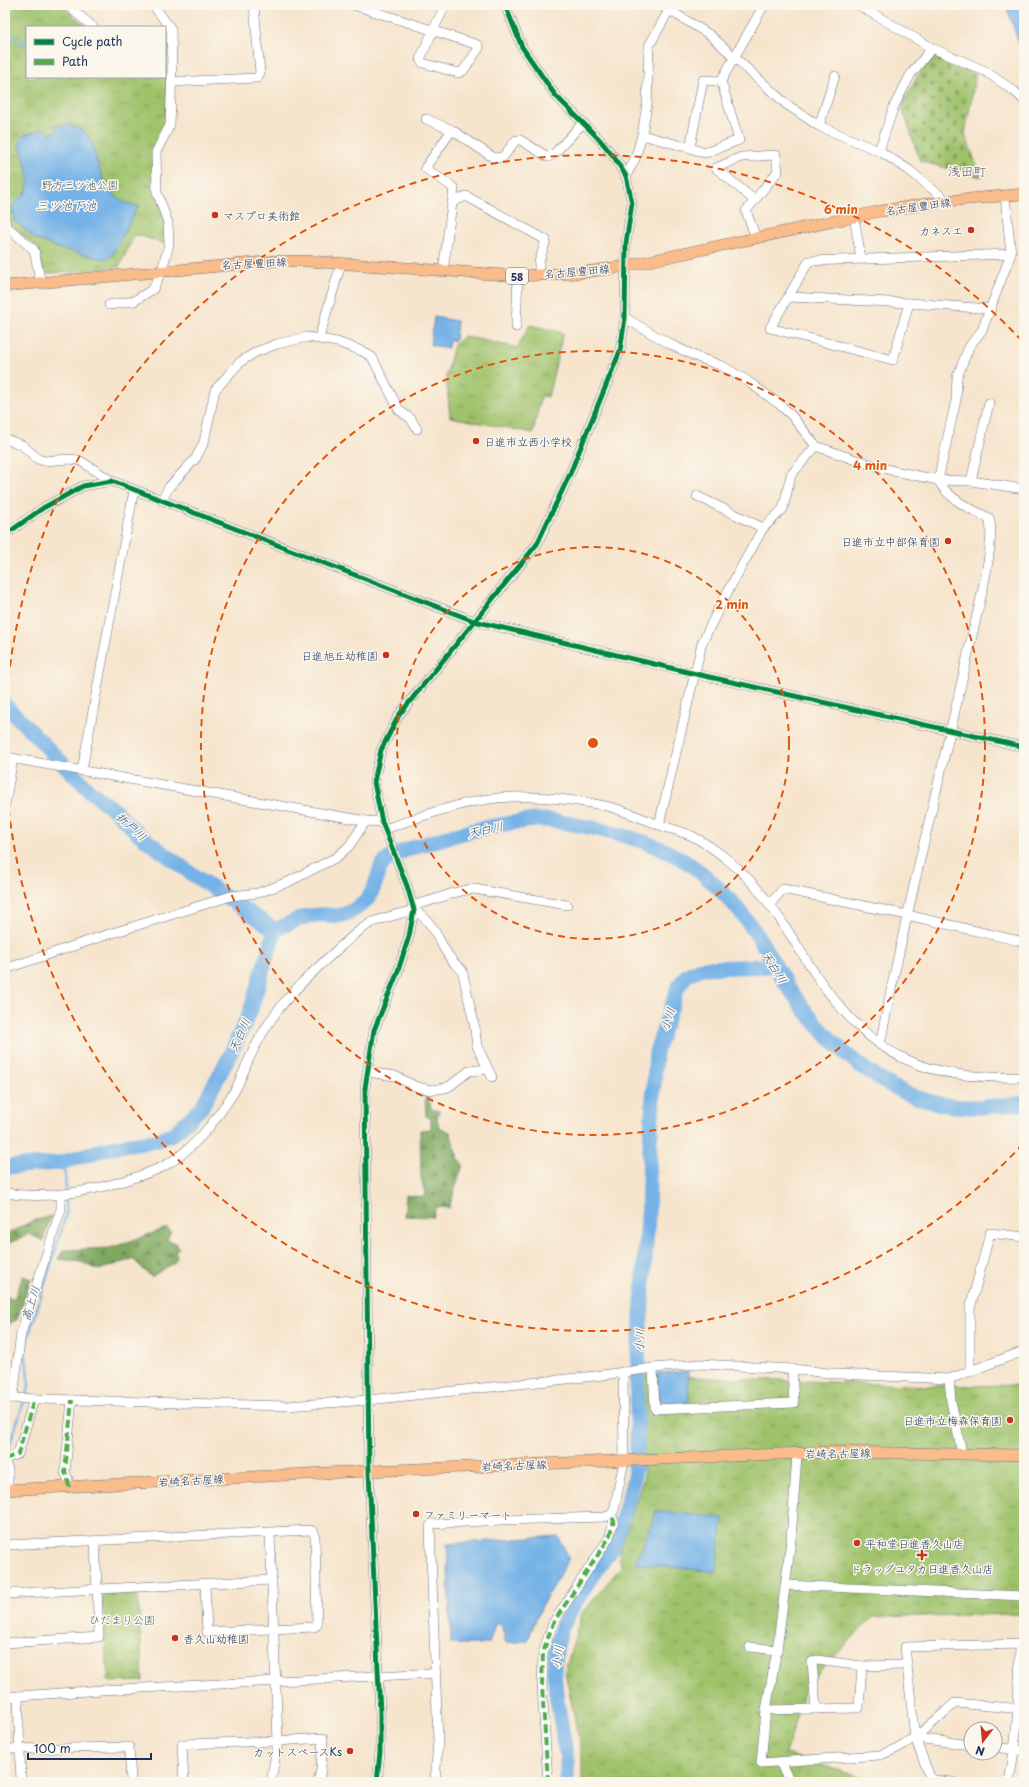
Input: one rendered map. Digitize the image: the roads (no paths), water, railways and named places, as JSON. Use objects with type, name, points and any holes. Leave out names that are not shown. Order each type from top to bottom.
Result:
[{"type":"main road","name":"名古屋豊田線","points":[[5,286],[41,284],[162,270],[275,261],[518,276],[579,273],[626,266],[880,211],[947,201],[1024,194]]},
{"type":"main road","name":"岩崎名古屋線","points":[[7,1490],[369,1472],[831,1452],[1024,1455]]},
{"type":"street","points":[[67,5],[92,26]]},
{"type":"street","points":[[153,5],[166,26]]},
{"type":"street","points":[[171,82],[257,78],[260,73],[254,5]]},
{"type":"street","points":[[354,5],[434,30],[478,45],[479,48],[463,71],[458,73],[423,63],[420,59],[434,30],[445,5]]},
{"type":"street","points":[[377,1782],[380,1752],[369,1472],[365,1088],[374,1030],[409,936],[414,907],[390,840],[383,826],[374,782],[381,750],[399,716],[537,544],[568,476],[620,351],[625,318],[626,243],[632,203],[626,176],[614,157],[600,140],[582,124],[555,95],[522,47],[504,5]]},
{"type":"street","points":[[642,135],[705,153],[739,140],[721,81],[764,5]]},
{"type":"street","points":[[858,5],[932,48],[985,71],[1014,91],[1024,100]]},
{"type":"street","points":[[626,176],[635,159],[642,135],[647,104],[649,46],[665,7],[710,35],[786,104],[819,126],[879,151],[909,170],[947,201]]},
{"type":"street","points":[[109,305],[134,301],[153,289],[162,270],[169,244],[168,223],[157,192],[156,152],[170,125],[171,82],[168,30]]},
{"type":"street","points":[[879,151],[894,106],[911,74],[932,48]]},
{"type":"street","points":[[819,126],[835,76]]},
{"type":"street","points":[[690,148],[704,80],[721,81]]},
{"type":"street","points":[[426,119],[452,130],[494,158],[503,157],[516,140],[520,140],[548,157],[555,153],[582,124]]},
{"type":"street","points":[[443,272],[454,188],[425,168],[452,130]]},
{"type":"street","points":[[754,200],[716,168],[741,157],[776,155],[778,171],[746,211],[756,238]]},
{"type":"street","points":[[453,202],[466,196],[546,240],[539,262],[539,275]]},
{"type":"street","points":[[880,1045],[907,915],[951,731],[986,568],[991,525],[989,518],[971,509],[944,491],[938,480],[956,400],[957,377],[969,347],[982,330],[1010,254],[1005,196]]},
{"type":"street","points":[[854,217],[862,258]]},
{"type":"street","points":[[5,219],[6,226],[34,250],[41,284]]},
{"type":"street","points":[[909,303],[893,360],[770,328],[809,261],[1010,254]]},
{"type":"street","points":[[319,338],[341,264]]},
{"type":"street","points":[[516,327],[518,276]]},
{"type":"street","points":[[789,297],[991,309]]},
{"type":"street","points":[[625,318],[670,344],[697,357],[722,366],[746,380],[779,404],[791,415],[816,446],[852,459],[894,471],[938,480],[971,481],[1024,489]]},
{"type":"street","points":[[162,500],[169,487],[196,458],[204,442],[215,390],[240,362],[256,352],[276,344],[307,338],[319,338],[337,342],[362,351],[372,357],[399,410],[411,419],[417,429]]},
{"type":"street","points":[[971,481],[989,404]]},
{"type":"street","points":[[5,439],[22,445],[38,459],[44,461],[69,458],[79,460],[112,481],[134,490],[474,621],[696,674],[1024,747]]},
{"type":"street","points":[[660,825],[696,674],[702,642],[723,600],[763,528],[783,509],[791,475],[816,446]]},
{"type":"street","points":[[5,530],[12,530],[43,508],[83,486],[112,481]]},
{"type":"street","points":[[82,770],[134,490]]},
{"type":"street","points":[[697,496],[763,528]]},
{"type":"street","points":[[5,805],[9,757],[366,821],[383,826],[487,800],[513,797],[594,804],[617,809],[690,835],[721,854],[754,884],[817,976],[850,1017],[880,1045],[909,1062],[924,1068],[955,1074],[1024,1077]]},
{"type":"street","points":[[5,969],[100,937],[216,902],[231,896],[258,893],[288,882],[337,857],[349,846],[366,821]]},
{"type":"street","points":[[5,1193],[27,1196],[65,1194],[117,1183],[164,1166],[180,1155],[202,1135],[224,1107],[235,1090],[256,1044],[274,1015],[312,974],[358,931],[371,923],[464,889],[474,889],[567,905]]},
{"type":"street","points":[[769,905],[783,889],[907,915],[1024,942]]},
{"type":"street","points":[[367,1072],[395,1076],[417,1087],[431,1090],[450,1086],[469,1071],[490,1073],[477,1046],[474,1023],[462,970],[453,963],[448,956],[430,923],[414,907]]},
{"type":"street","points":[[5,1459],[18,1454],[21,1333],[65,1194]]},
{"type":"street","points":[[970,1372],[970,1309],[990,1233],[1024,1237]]},
{"type":"street","points":[[20,1398],[287,1406],[368,1400],[627,1372],[649,1368],[700,1364],[792,1369],[838,1374],[949,1379],[1024,1351]]},
{"type":"street","points":[[649,1368],[655,1408],[794,1403],[792,1369]]},
{"type":"street","points":[[611,1515],[614,1510],[627,1461],[627,1372]]},
{"type":"street","points":[[949,1379],[951,1401],[962,1453]]},
{"type":"street","points":[[69,1487],[65,1472],[72,1400]]},
{"type":"street","points":[[797,1454],[791,1540],[777,1650],[766,1710],[761,1763],[780,1763],[880,1755],[893,1751],[915,1738],[955,1703],[1022,1709]]},
{"type":"street","points":[[5,1463],[8,1469],[7,1490]]},
{"type":"street","points":[[435,1782],[438,1741],[430,1526],[432,1524],[611,1515]]},
{"type":"street","points":[[548,1782],[542,1686],[543,1653],[553,1623],[610,1538],[614,1521],[611,1515]]},
{"type":"street","points":[[5,1546],[310,1530],[314,1532],[317,1625],[314,1627],[207,1632],[205,1585]]},
{"type":"street","points":[[270,1533],[278,1741],[271,1782]]},
{"type":"street","points":[[5,1643],[99,1637],[95,1541]]},
{"type":"street","points":[[5,1594],[205,1585],[272,1580]]},
{"type":"street","points":[[785,1585],[1024,1596]]},
{"type":"street","points":[[953,1782],[932,1781],[915,1738],[905,1647],[1022,1644],[1022,1709],[1020,1750],[1009,1782]]},
{"type":"street","points":[[750,1647],[777,1650]]},
{"type":"street","points":[[816,1709],[812,1662],[817,1660],[862,1666],[907,1665]]},
{"type":"street","points":[[766,1710],[859,1708],[862,1666]]},
{"type":"street","points":[[5,1697],[435,1673]]},
{"type":"street","points":[[18,1696],[21,1782]]},
{"type":"street","points":[[184,1782],[182,1744],[323,1738],[321,1770],[318,1782]]},
{"type":"street","points":[[915,1738],[963,1743]]},
{"type":"street","points":[[5,1748],[129,1746],[131,1782]]},
{"type":"street","points":[[1003,1748],[1020,1750]]},
{"type":"street","points":[[780,1763],[791,1782]]},
{"type":"water","points":[[1006,5],[1024,5],[1024,58]]},
{"type":"water","name":"三ツ池下池","points":[[70,125],[84,131],[92,143],[107,190],[124,202],[135,206],[139,205],[113,254],[108,258],[103,259],[58,248],[35,239],[15,221],[12,221],[14,219],[12,207],[27,190],[29,177],[19,142],[24,135],[45,128],[49,134],[57,131],[56,126]]},
{"type":"water","points":[[434,317],[457,321],[455,341],[449,340],[448,348],[430,345]]},
{"type":"water","points":[[688,1371],[689,1402],[657,1405],[658,1373]]},
{"type":"water","points":[[656,1511],[723,1518],[716,1572],[635,1563],[649,1532]]},
{"type":"water","points":[[558,1536],[569,1558],[543,1603],[527,1641],[506,1643],[501,1624],[495,1624],[489,1644],[451,1644],[447,1544]]},
{"type":"waterway","points":[[5,35],[26,44]]},
{"type":"waterway","name":"折戸川","points":[[5,705],[90,791],[117,812],[137,833],[189,872],[275,930]]},
{"type":"waterway","name":"天白川","points":[[5,1167],[60,1163],[98,1151],[129,1144],[155,1141],[174,1133],[201,1108],[227,1061],[250,1012],[275,930],[306,917],[322,915],[338,916],[352,911],[363,904],[370,896],[382,865],[392,857],[404,851],[423,844],[467,832],[534,820],[547,820],[565,823],[631,838],[662,849],[691,865],[718,888],[744,916],[760,939],[790,990],[822,1030],[860,1065],[881,1080],[903,1092],[927,1101],[952,1106],[979,1107],[1024,1103]]},
{"type":"waterway","name":"小川","points":[[567,1782],[567,1760],[556,1693],[554,1670],[556,1651],[561,1629],[572,1608],[588,1582],[613,1547],[634,1478],[637,1453],[637,1387],[639,1345],[648,1217],[650,1145],[656,1052],[678,987],[687,975],[702,968],[775,966]]},
{"type":"waterway","name":"高上川","points":[[64,1161],[66,1191]]},
{"type":"waterway","name":"高上川","points":[[26,1396],[29,1387],[25,1348],[66,1215],[66,1196]]},
{"type":"waterway","name":"高上川","points":[[8,1450],[24,1401]]},
{"type":"place","name":"マスプロ美術館","points":[[215,215]]},
{"type":"place","name":"カネスエ","points":[[971,230]]},
{"type":"place","name":"日進市立西小学校","points":[[476,441]]},
{"type":"place","name":"日進市立中部保育園","points":[[948,541]]},
{"type":"place","name":"日進旭丘幼稚園","points":[[386,655]]},
{"type":"place","name":"日進市立梅森保育園","points":[[1010,1420]]},
{"type":"place","name":"ファミリーマート","points":[[416,1514]]},
{"type":"place","name":"平和堂日進香久山店","points":[[857,1543]]},
{"type":"place","name":"ドラッグユタカ日進香久山店","points":[[922,1555]]},
{"type":"place","name":"香久山幼稚園","points":[[175,1638]]},
{"type":"place","name":"カットスペースKs","points":[[350,1751]]},
{"type":"district","name":"浅田町","points":[[967,170]]},
{"type":"park label","name":"野方三ツ池公園","points":[[80,184]]},
{"type":"park label","name":"ひだまり公園","points":[[122,1619]]}]
